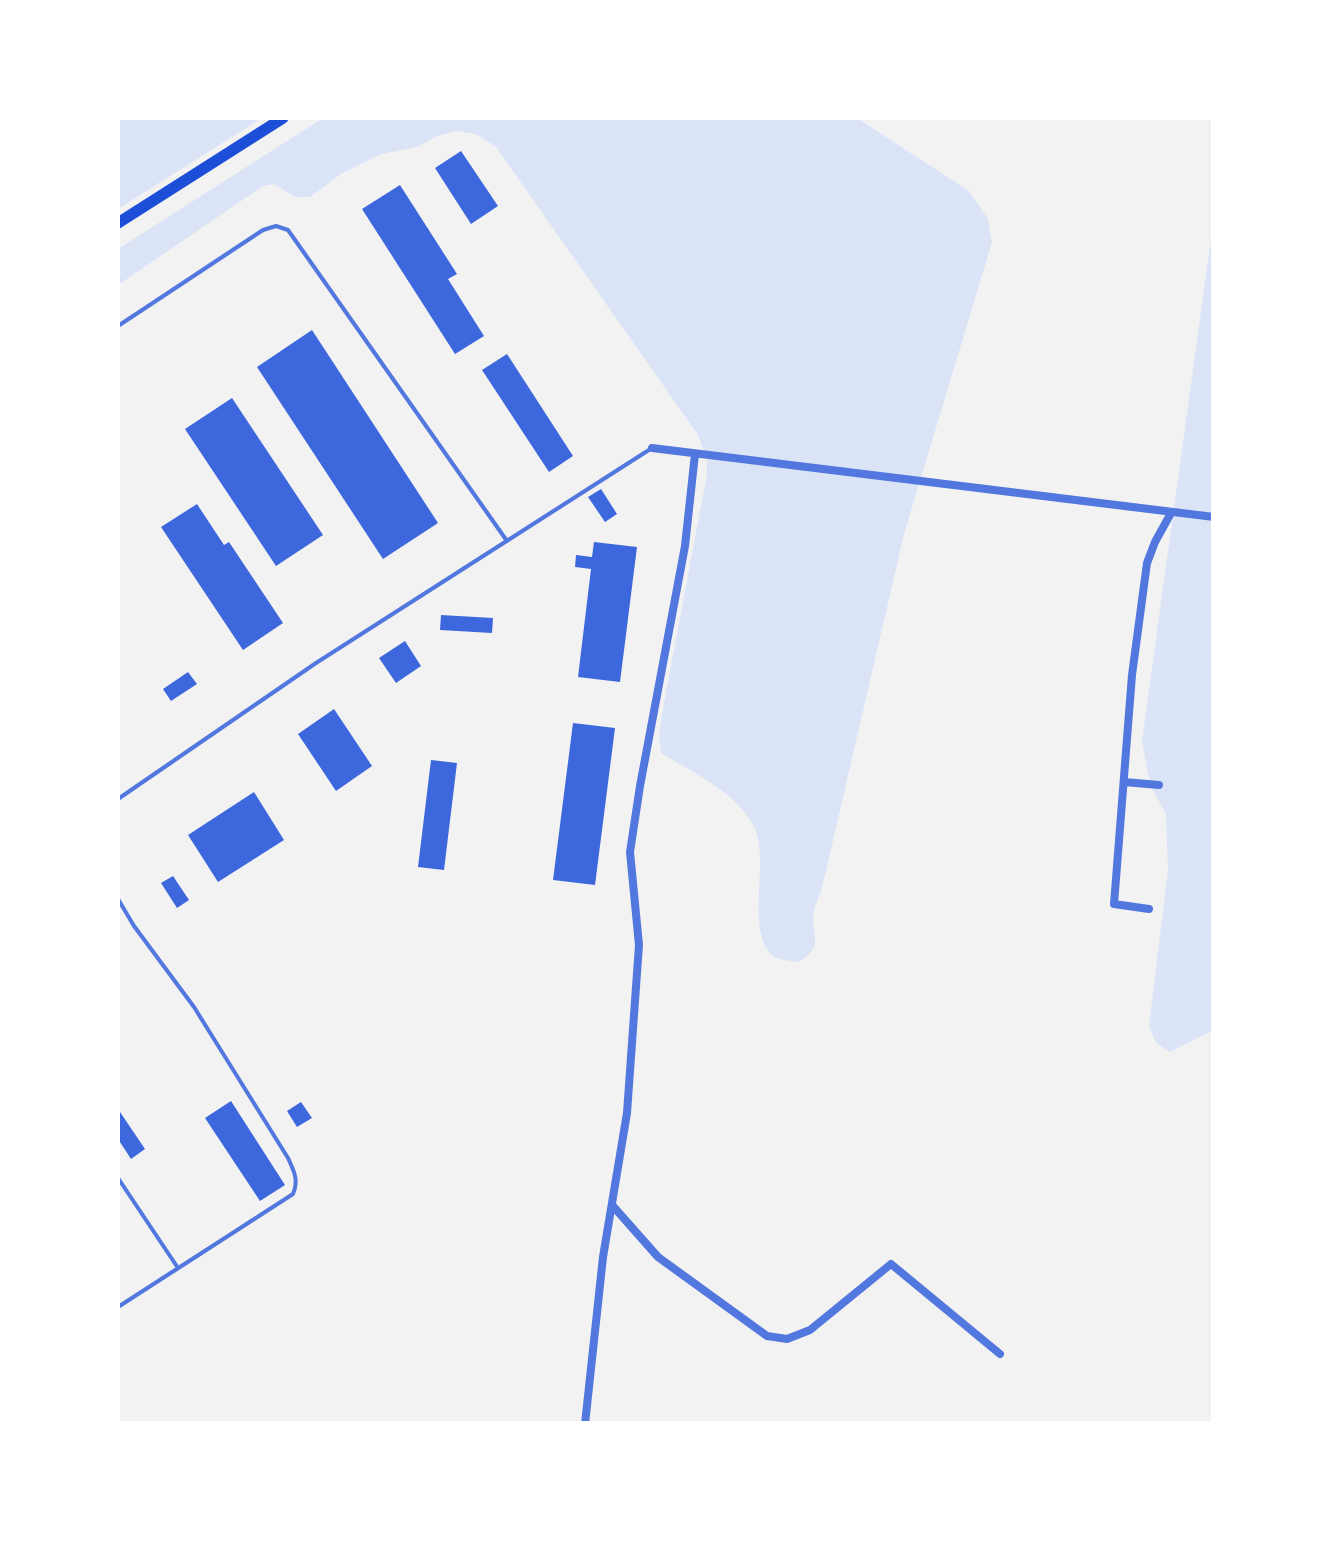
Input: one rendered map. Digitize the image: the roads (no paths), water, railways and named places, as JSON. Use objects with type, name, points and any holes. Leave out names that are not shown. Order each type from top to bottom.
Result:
[{"type":"main road","points":[[118,223],[283,118]]},
{"type":"street","points":[[652,448],[1214,518]]},
{"type":"street","points":[[585,1424],[604,1257],[628,1113],[638,945],[630,852],[685,546],[695,454]]},
{"type":"street","points":[[1149,909],[1114,904],[1132,676],[1147,562],[1171,514]]},
{"type":"street","points":[[1124,782],[1160,785]]},
{"type":"street","points":[[612,1205],[658,1257],[767,1336],[787,1338],[810,1330],[891,1264],[1000,1354]]},
{"type":"lane","points":[[118,326],[263,230],[276,226],[288,230],[506,541]]},
{"type":"lane","points":[[118,798],[316,663],[652,448]]},
{"type":"lane","points":[[118,899],[194,1007],[296,1175],[293,1194],[118,1308]]},
{"type":"lane","points":[[118,1178],[178,1268]]}]
